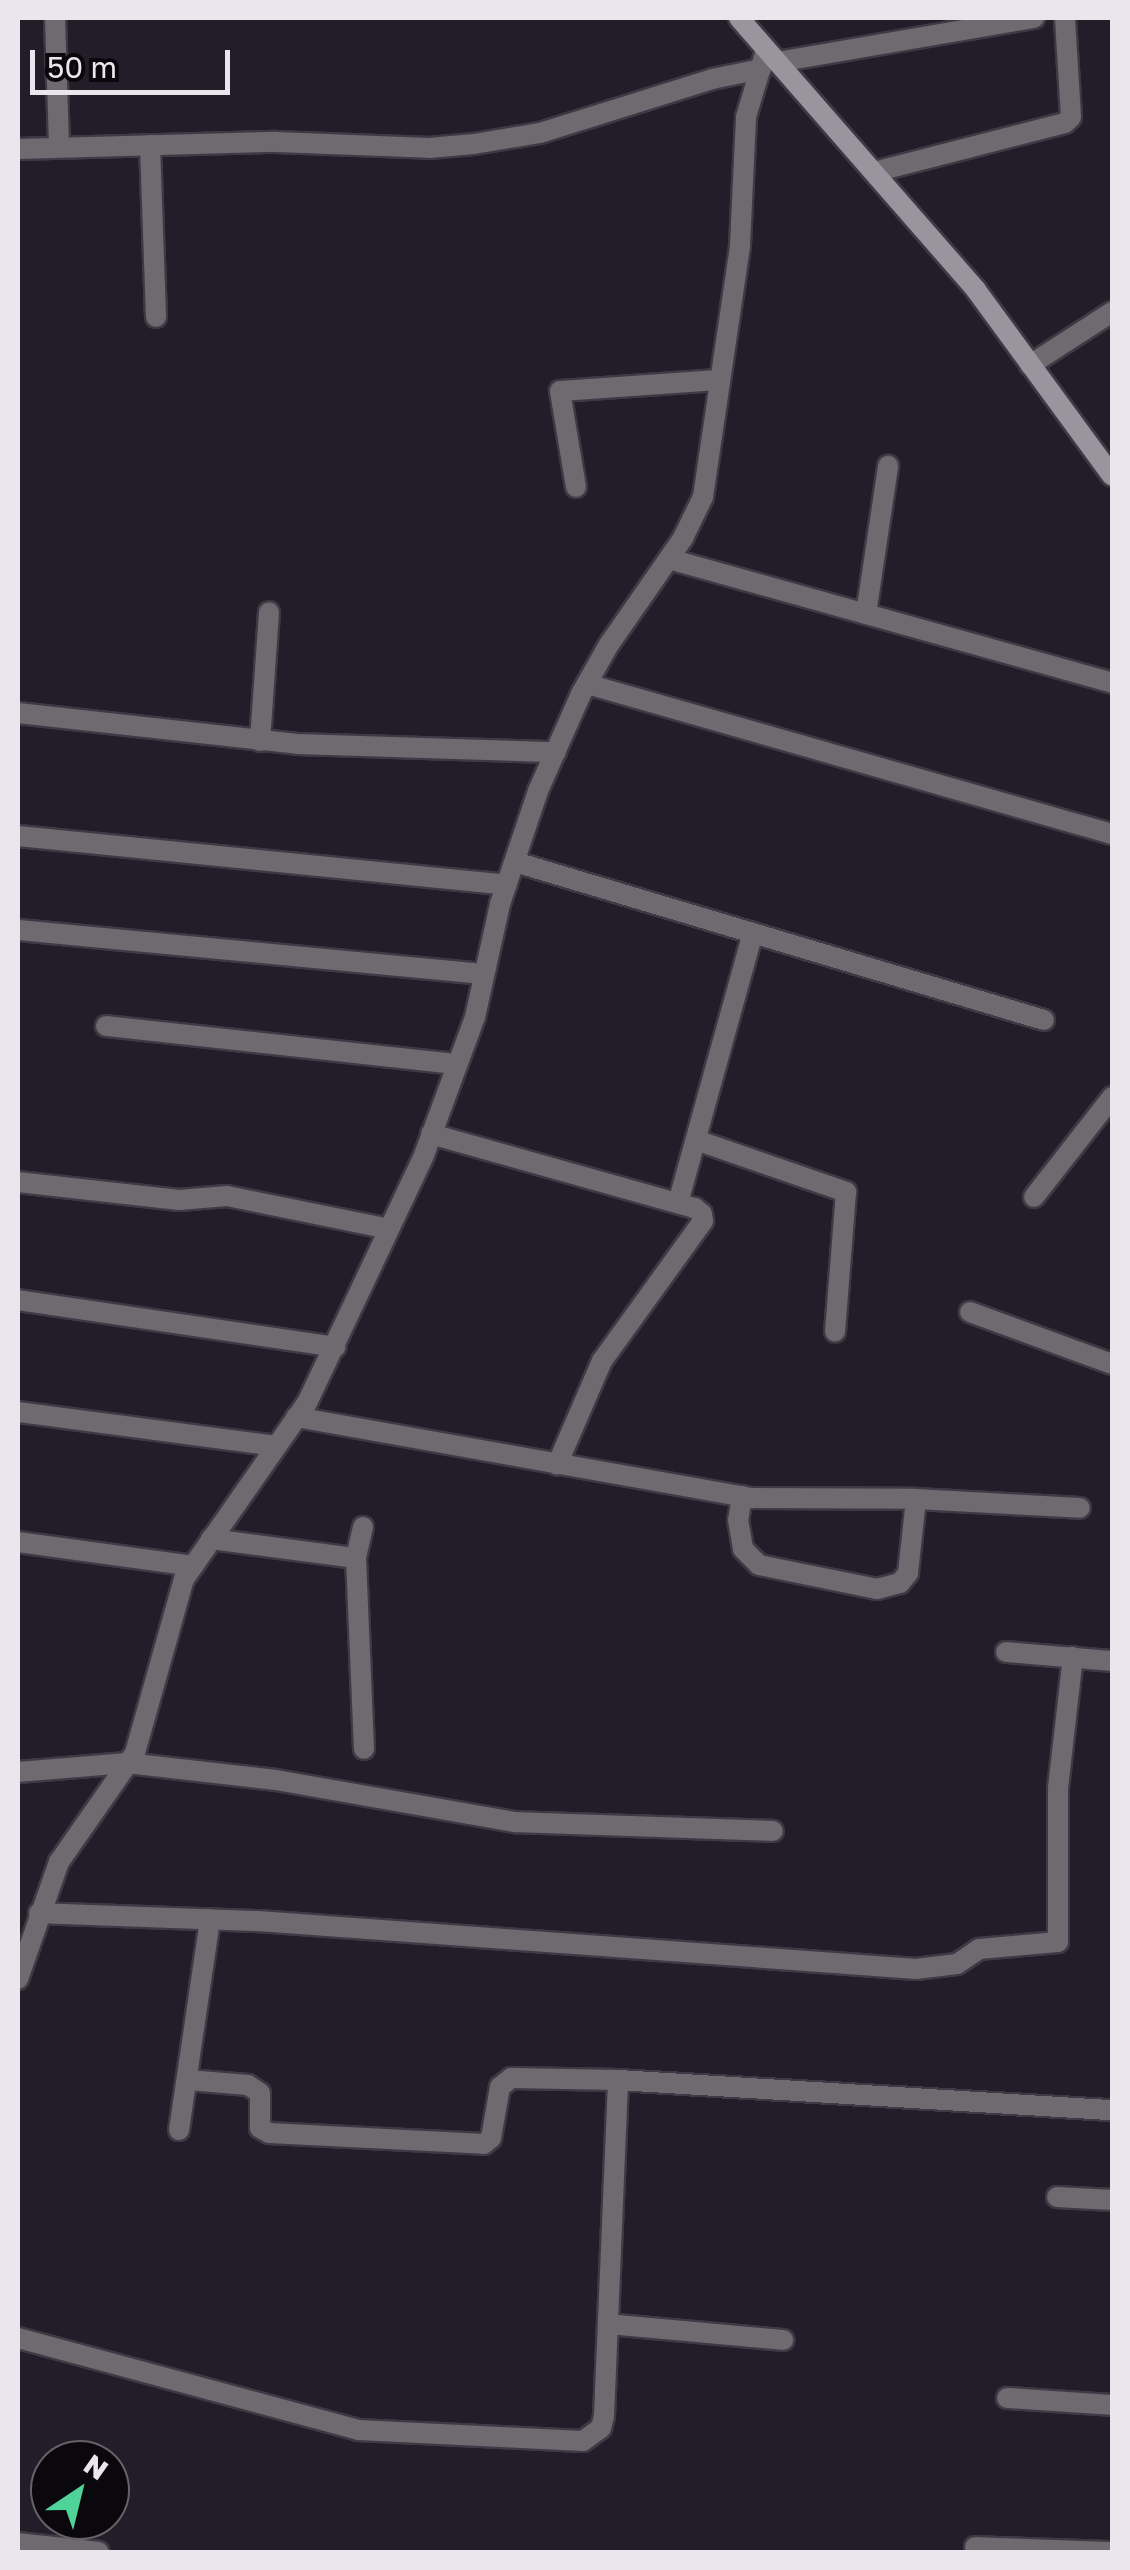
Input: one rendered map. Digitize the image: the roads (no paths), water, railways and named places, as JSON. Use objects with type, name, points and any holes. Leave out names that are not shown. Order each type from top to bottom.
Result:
[{"type":"main road","points":[[740,18],[769,60],[874,172],[976,290],[1112,476]]},
{"type":"street","points":[[54,18],[59,148]]},
{"type":"street","points":[[18,148],[276,142],[429,148],[474,144],[540,133],[769,60],[1034,18]]},
{"type":"street","points":[[874,172],[1065,124],[1071,117],[1064,18]]},
{"type":"street","points":[[18,1979],[24,1935],[39,1913],[59,1862],[127,1763],[148,1721],[174,1600],[296,1417],[336,1347],[431,1134],[475,1018],[507,885],[556,752],[587,684],[669,558],[703,497],[740,245],[746,117],[769,60]]},
{"type":"street","points":[[150,145],[156,317]]},
{"type":"street","points":[[1030,364],[1112,312]]},
{"type":"street","points":[[576,486],[560,392],[719,380]]},
{"type":"street","points":[[866,614],[888,466]]},
{"type":"street","points":[[669,558],[1112,683]]},
{"type":"street","points":[[260,742],[268,612]]},
{"type":"street","points":[[587,684],[1112,834]]},
{"type":"street","points":[[18,713],[260,742],[556,752]]},
{"type":"street","points":[[18,836],[507,885]]},
{"type":"street","points":[[515,862],[1044,1020]]},
{"type":"street","points":[[18,930],[484,974]]},
{"type":"street","points":[[678,1203],[752,933]]},
{"type":"street","points":[[106,1026],[456,1064]]},
{"type":"street","points":[[1034,1198],[1112,1097]]},
{"type":"street","points":[[431,1134],[695,1208],[703,1221],[602,1361],[557,1466]]},
{"type":"street","points":[[696,1140],[846,1192],[836,1332]]},
{"type":"street","points":[[18,1182],[179,1200],[227,1196],[389,1229]]},
{"type":"street","points":[[18,1300],[336,1347]]},
{"type":"street","points":[[970,1312],[1112,1364]]},
{"type":"street","points":[[18,1412],[276,1446]]},
{"type":"street","points":[[296,1417],[742,1496],[916,1498],[1080,1508]]},
{"type":"street","points":[[742,1496],[738,1520],[742,1549],[759,1566],[877,1590],[900,1583],[908,1573],[916,1498]]},
{"type":"street","points":[[363,1528],[356,1558],[364,1749]]},
{"type":"street","points":[[212,1538],[356,1558]]},
{"type":"street","points":[[18,1542],[194,1566]]},
{"type":"street","points":[[1006,1652],[1112,1661]]},
{"type":"street","points":[[39,1913],[210,1919],[916,1970],[957,1964],[979,1950],[1058,1942],[1058,1788],[1072,1657]]},
{"type":"street","points":[[18,1772],[127,1763],[276,1780],[514,1822],[773,1831]]},
{"type":"street","points":[[179,2130],[210,1919]]},
{"type":"street","points":[[188,2080],[248,2085],[260,2093],[260,2128],[269,2133],[484,2144],[491,2138],[500,2087],[510,2078],[618,2080],[1112,2110]]},
{"type":"street","points":[[18,2338],[358,2430],[583,2440],[601,2428],[604,2416],[618,2080]]},
{"type":"street","points":[[1056,2197],[1112,2200]]},
{"type":"street","points":[[608,2324],[784,2340]]},
{"type":"street","points":[[1008,2398],[1112,2405]]},
{"type":"street","points":[[19,2546],[99,2552]]},
{"type":"street","points":[[975,2547],[1112,2552]]}]
